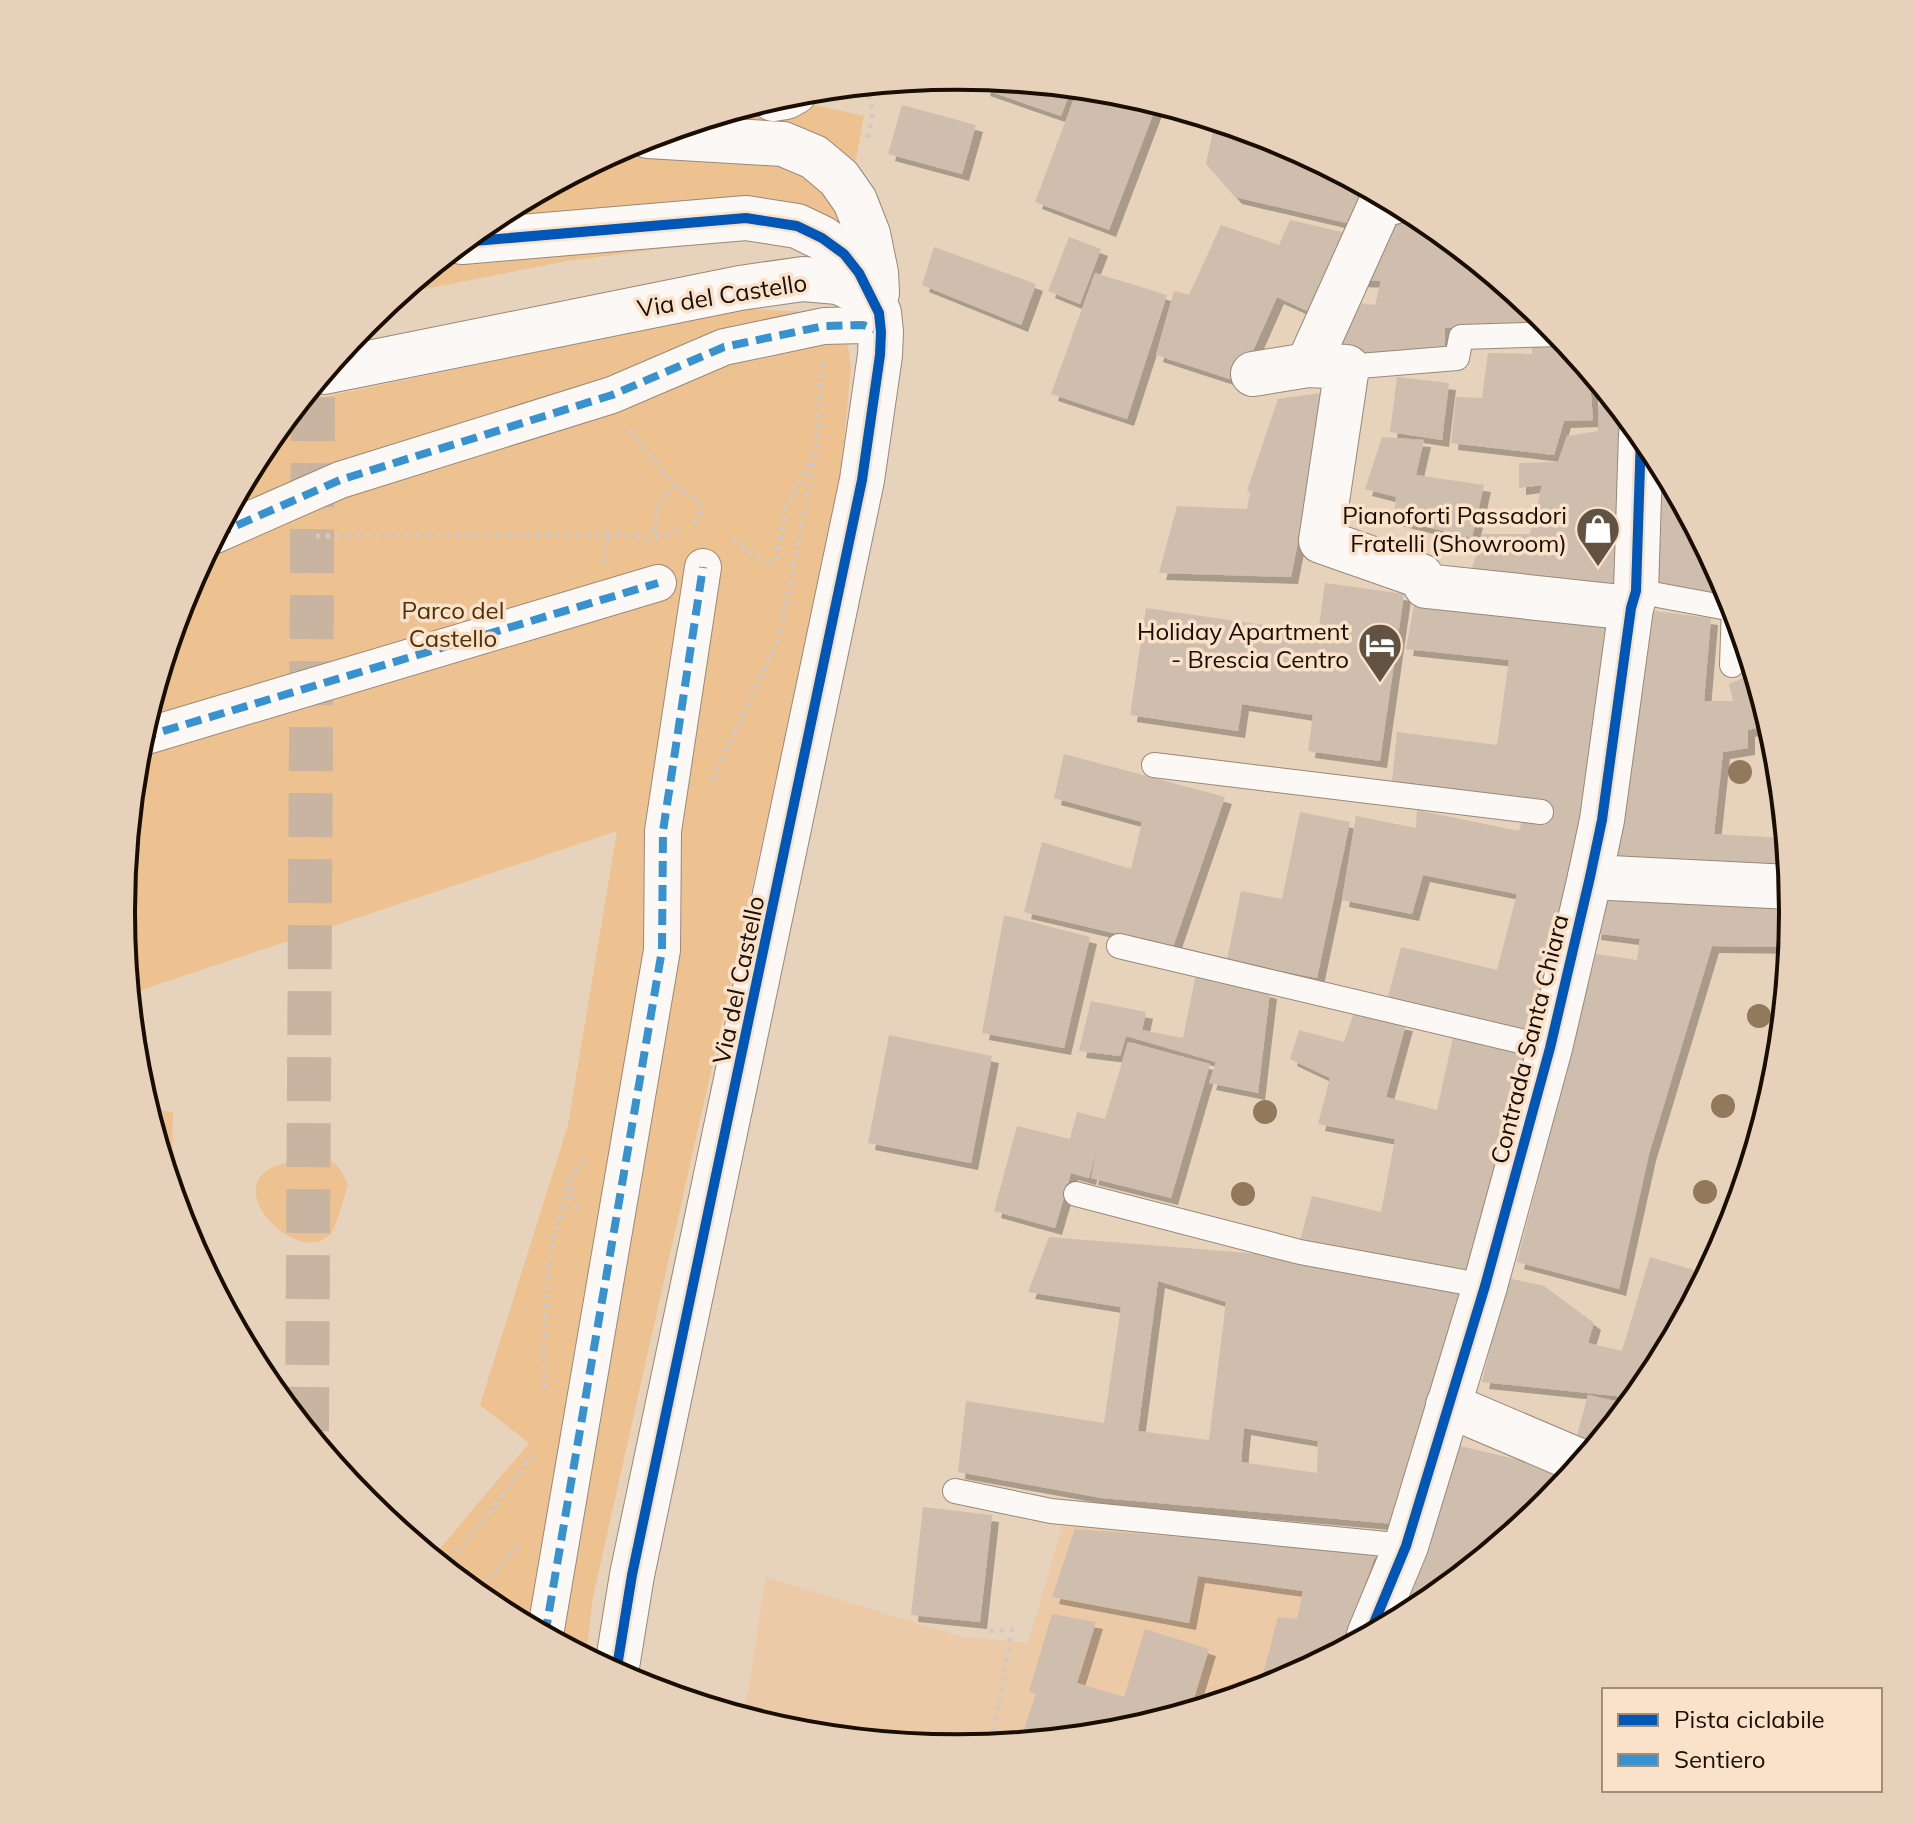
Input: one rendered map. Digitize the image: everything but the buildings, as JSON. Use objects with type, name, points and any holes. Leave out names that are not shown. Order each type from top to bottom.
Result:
[{"type":"street","points":[[231,528],[340,480],[598,399],[724,347],[824,326],[863,325],[876,314],[876,273],[868,234],[855,201],[839,178],[814,157],[783,144],[682,138]]},
{"type":"street","points":[[1380,207],[1327,366],[1321,541],[1421,576],[1426,586],[1633,600]]},
{"type":"street","points":[[485,240],[746,218],[797,226],[822,238],[844,254],[859,273],[876,314]]},
{"type":"street","name":"Via del Castello","points":[[340,369],[740,288],[803,279],[838,282],[876,314],[880,355],[862,480],[635,1559],[618,1660]]},
{"type":"street","points":[[1253,374],[1327,366]]},
{"type":"street","name":"Contrada Santa Chiara","points":[[1376,1619],[1406,1546],[1485,1286],[1550,1048],[1590,877],[1602,820],[1633,600],[1640,455]]},
{"type":"street","points":[[547,1624],[662,950],[663,831],[703,567]]},
{"type":"street","points":[[155,733],[658,583]]},
{"type":"street","points":[[1590,877],[1778,886]]},
{"type":"street","points":[[1448,1405],[1572,1458]]},
{"type":"lane","points":[[1327,366],[1457,358],[1461,337],[1541,335]]},
{"type":"lane","points":[[1633,600],[1720,607]]},
{"type":"lane","points":[[1732,641],[1732,665]]},
{"type":"lane","points":[[1154,765],[1541,812]]},
{"type":"lane","name":"Contrada Santa Chiara","points":[[1119,946],[1550,1048]]},
{"type":"lane","points":[[1076,1194],[1300,1252],[1485,1286]]},
{"type":"lane","points":[[955,1491],[1051,1511],[1406,1546]]},
{"type":"path","points":[[865,151],[873,114],[868,95]]},
{"type":"path","points":[[709,790],[780,636],[816,450],[824,326]]},
{"type":"path","points":[[598,399],[610,407],[674,485],[696,499],[702,510],[693,527]]},
{"type":"path","points":[[723,531],[768,563],[777,557],[786,508],[816,450]]},
{"type":"path","points":[[309,536],[609,534],[653,538],[659,504],[674,485]]},
{"type":"path","points":[[546,1397],[543,1359],[550,1256],[570,1178]]},
{"type":"path","points":[[451,1559],[539,1445]]},
{"type":"path","points":[[990,1631],[1012,1630],[993,1733]]},
{"type":"shaded area","points":[[1063,1524],[1386,1544],[1355,1631],[1272,1671],[1170,1706],[1064,1727],[957,1734],[850,1727],[746,1706],[766,1577],[962,1637],[1028,1643]]},
{"type":"green space","points":[[810,104],[864,116],[855,164],[879,198],[897,264],[899,304],[894,328],[860,192],[693,134],[744,118]]},
{"type":"green space","points":[[653,149],[779,157],[809,168],[855,230],[743,205],[521,216],[593,175]]},
{"type":"green space","points":[[667,232],[736,239],[567,261],[420,290],[463,256]]},
{"type":"green space","name":"Parco del Castello","points":[[744,309],[815,312],[845,326],[851,367],[838,505],[593,1597],[587,1646],[500,1595],[439,1550],[529,1443],[480,1405],[568,1125],[617,831],[139,991],[135,912],[137,858],[142,805],[163,699],[198,597],[220,548],[274,455],[316,398]]},
{"type":"green space","points":[[160,1110],[173,1112],[172,1154]]},
{"type":"green space","points":[[316,1156],[336,1165],[348,1185],[332,1232],[319,1241],[303,1242],[272,1223],[261,1208],[256,1193],[259,1178],[273,1167]]},
{"type":"tunnel","points":[[307,1415],[313,402]]},
{"type":"marked path","points":[[231,528],[340,480],[612,395],[724,347],[824,326],[863,325],[881,332]]},
{"type":"marked path","points":[[547,1624],[662,950],[663,831],[703,567]]},
{"type":"marked path","points":[[155,733],[658,583]]},
{"type":"cycle path","points":[[485,240],[746,218],[797,226],[822,238],[844,254],[859,273],[879,313],[881,332],[862,480],[632,1575],[618,1660]]},
{"type":"cycle path","points":[[1376,1619],[1406,1546],[1485,1286],[1550,1048],[1590,877],[1602,820],[1631,608],[1636,591],[1640,456]]},
{"type":"place","name":"Pianoforti Passadori Fratelli (Showroom)","points":[[1598,568]]},
{"type":"place","name":"Holiday Apartment - Brescia Centro","points":[[1380,684]]}]
